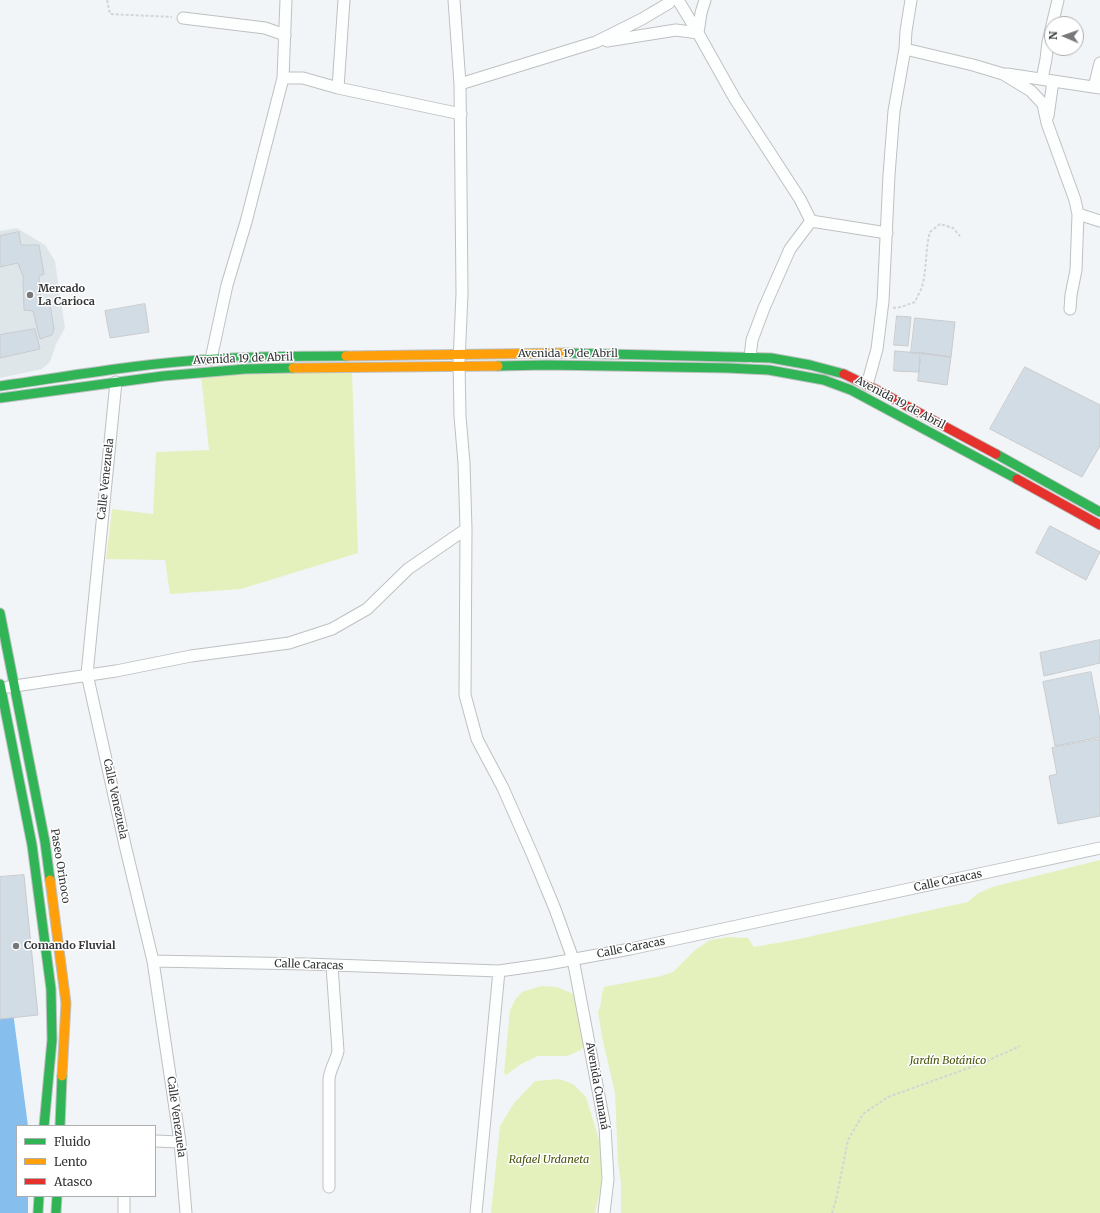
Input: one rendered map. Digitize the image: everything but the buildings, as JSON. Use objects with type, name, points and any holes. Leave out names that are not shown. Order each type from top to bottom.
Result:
[{"type":"street","points":[[211,358],[227,285],[246,222],[283,78],[286,0]]},
{"type":"street","points":[[338,88],[344,0]]},
{"type":"street","name":"Avenida Cumaná","points":[[454,0],[461,114],[462,294],[459,366],[466,529],[465,695],[477,739],[503,788],[533,856],[558,916],[573,959],[605,1127],[608,1179],[604,1213]]},
{"type":"street","points":[[596,42],[648,16],[671,0]]},
{"type":"street","points":[[678,0],[735,99],[800,199],[811,221]]},
{"type":"street","points":[[698,33],[701,13],[705,0]]},
{"type":"street","points":[[867,385],[877,349],[882,309],[894,111],[905,49],[909,0]]},
{"type":"street","points":[[1042,80],[1048,42],[1058,0]]},
{"type":"street","points":[[183,18],[265,28],[285,36]]},
{"type":"street","points":[[460,84],[596,42],[676,30],[698,33]]},
{"type":"street","points":[[905,49],[973,65],[1003,74],[1097,87],[1100,63]]},
{"type":"street","points":[[1003,74],[1031,91],[1043,104],[1047,123],[1075,200],[1078,214],[1076,270],[1070,309]]},
{"type":"street","points":[[283,78],[303,78],[338,88],[461,114]]},
{"type":"street","points":[[1047,123],[1053,81]]},
{"type":"street","points":[[1078,214],[1100,221]]},
{"type":"street","points":[[811,221],[887,233]]},
{"type":"street","points":[[750,357],[752,340],[764,308],[790,249],[811,221]]},
{"type":"street","name":"Avenida 19 de Abril","points":[[0,386],[211,358],[547,353],[771,358],[842,373],[1001,456],[1100,512]]},
{"type":"street","name":"Avenida 19 de Abril","points":[[0,398],[116,382],[245,368],[547,365],[769,370],[838,384],[989,463],[1100,525]]},
{"type":"street","name":"Calle Venezuela","points":[[116,382],[87,674],[125,845],[153,961],[180,1142],[186,1213]]},
{"type":"street","points":[[44,1125],[51,1030],[51,988],[32,845],[0,686],[14,686],[87,674],[116,671],[191,656],[289,643],[332,629],[367,609],[408,568],[466,529]]},
{"type":"street","name":"Paseo Orinoco","points":[[0,613],[45,842],[64,979],[66,1016],[60,1125]]},
{"type":"street","name":"Calle Caracas","points":[[153,961],[499,971],[630,949],[1100,848]]},
{"type":"street","points":[[329,1187],[329,1079],[330,1071],[336,1061],[338,1051],[332,966]]},
{"type":"street","points":[[476,1213],[499,971]]},
{"type":"street","points":[[156,1141],[180,1142]]},
{"type":"street","points":[[38,1213],[39,1197]]},
{"type":"street","points":[[56,1197],[56,1213]]},
{"type":"street","points":[[124,1197],[124,1213]]},
{"type":"path","points":[[107,0],[110,14],[183,18]]},
{"type":"path","points":[[882,309],[901,307],[915,302],[922,286],[926,264],[926,247],[930,232],[940,224],[953,228],[960,236]]},
{"type":"path","points":[[832,1213],[848,1140],[863,1114],[888,1097],[980,1064],[1020,1046]]},
{"type":"shaded area","name":"Mercado La Carioca","points":[[17,228],[45,245],[55,261],[65,328],[56,344],[50,362],[42,369],[0,378],[0,231]]},
{"type":"green space","points":[[352,371],[358,553],[241,589],[170,594],[165,560],[106,559],[112,509],[153,514],[156,452],[209,450],[201,375]]},
{"type":"green space","name":"Jardín Botánico","points":[[1100,860],[1100,1213],[621,1213],[621,1183],[618,1162],[615,1093],[602,1037],[598,1012],[604,987],[661,976],[673,972],[695,950],[710,940],[729,937],[748,938],[754,947],[794,940],[968,902],[977,894],[992,887]]},
{"type":"green space","points":[[541,986],[557,987],[578,996],[589,1039],[581,1050],[567,1056],[538,1056],[521,1064],[506,1075],[504,1073],[510,1010],[515,1000],[522,992]]},
{"type":"green space","name":"Rafael Urdaneta","points":[[559,1079],[573,1084],[586,1097],[602,1149],[601,1186],[595,1213],[491,1213],[500,1126],[514,1103],[535,1081]]},
{"type":"water","points":[[13,1012],[28,1125],[16,1125],[16,1197],[28,1197],[28,1213],[0,1213],[0,1013]]},
{"type":"traffic: fast","points":[[565,353],[771,358],[810,365],[844,374]]},
{"type":"traffic: fast","points":[[0,386],[107,370],[188,361],[231,358],[346,356]]},
{"type":"traffic: fast","points":[[498,366],[547,365],[727,368],[769,370],[824,380],[851,390],[1017,479]]},
{"type":"traffic: fast","points":[[0,398],[163,376],[245,369],[293,368]]},
{"type":"traffic: fast","points":[[996,454],[1100,512]]},
{"type":"traffic: fast","points":[[0,613],[45,842],[50,880]]},
{"type":"traffic: fast","points":[[0,684],[32,845],[51,989],[52,1040],[44,1125]]},
{"type":"traffic: fast","points":[[60,1125],[62,1076]]},
{"type":"traffic: fast","points":[[38,1213],[39,1197]]},
{"type":"traffic: fast","points":[[56,1213],[57,1197]]},
{"type":"traffic: slow","points":[[346,356],[565,353]]},
{"type":"traffic: slow","points":[[293,368],[498,366]]},
{"type":"traffic: slow","points":[[50,880],[66,1003],[62,1076]]},
{"type":"traffic: jam","points":[[844,374],[877,390],[996,454]]},
{"type":"traffic: jam","points":[[1017,479],[1100,525]]},
{"type":"place","name":"Mercado La Carioca","points":[[30,295]]},
{"type":"place","name":"Comando Fluvial","points":[[16,946]]}]
